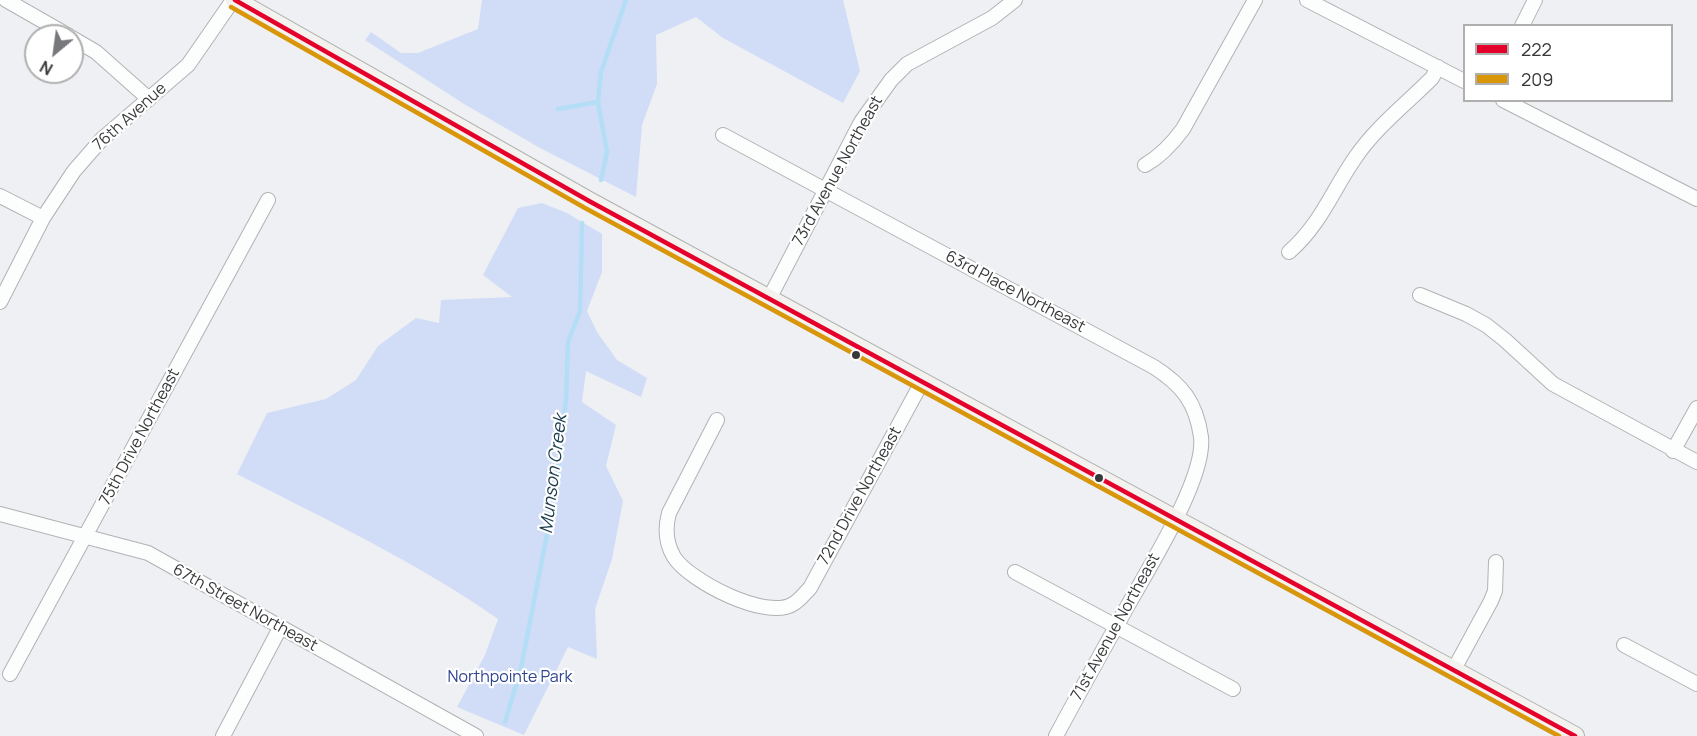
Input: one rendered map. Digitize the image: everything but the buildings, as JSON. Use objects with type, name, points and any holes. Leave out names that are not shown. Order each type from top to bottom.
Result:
[{"type":"main road","points":[[234,0],[589,201],[1575,736]]},
{"type":"street","points":[[6,0],[48,24]]},
{"type":"street","name":"76th Avenue","points":[[0,302],[43,218],[74,171],[102,139],[188,65],[234,0]]},
{"type":"street","name":"73rd Avenue Northeast","points":[[769,299],[861,122],[891,80],[907,64],[992,18],[1015,0]]},
{"type":"street","points":[[1145,165],[1158,157],[1174,142],[1183,129],[1255,0]]},
{"type":"street","points":[[1307,0],[1463,80]]},
{"type":"street","points":[[1523,24],[1535,0]]},
{"type":"street","points":[[84,45],[96,52],[149,99]]},
{"type":"street","points":[[1289,252],[1305,238],[1319,220],[1355,158],[1432,78],[1437,67]]},
{"type":"street","points":[[1507,102],[1697,199]]},
{"type":"street","name":"63rd Place Northeast","points":[[723,135],[1171,378],[1186,393],[1201,437],[1199,461],[1176,518]]},
{"type":"street","points":[[0,196],[43,218]]},
{"type":"street","name":"75th Drive Northeast","points":[[10,674],[268,200]]},
{"type":"street","points":[[1420,295],[1466,314],[1485,325],[1506,340],[1553,384],[1697,462]]},
{"type":"street","name":"72nd Drive Northeast","points":[[717,420],[669,513],[665,526],[667,540],[674,557],[690,574],[713,588],[752,604],[773,608],[792,605],[810,588],[922,382]]},
{"type":"street","points":[[1673,451],[1697,408]]},
{"type":"street","name":"67th Street Northeast","points":[[0,514],[148,553],[476,736]]},
{"type":"street","name":"71st Avenue Northeast","points":[[1056,736],[1176,518]]},
{"type":"street","points":[[1453,671],[1495,591],[1496,562]]},
{"type":"street","points":[[1015,572],[1233,689]]},
{"type":"street","points":[[223,736],[280,628]]},
{"type":"street","points":[[1624,645],[1697,684]]},
{"type":"green space","points":[[482,0],[843,0],[860,71],[843,103],[723,38],[696,17],[656,35],[657,84],[642,125],[636,197],[540,148],[464,104],[365,40],[371,32],[401,53],[418,53],[478,29]]},
{"type":"green space","name":"Northpointe Park","points":[[542,203],[567,213],[602,234],[602,272],[587,311],[597,332],[617,360],[647,378],[641,397],[586,371],[582,402],[616,425],[606,466],[623,501],[612,559],[595,609],[597,659],[568,647],[524,735],[457,707],[485,655],[498,619],[403,560],[237,474],[267,413],[326,399],[356,380],[378,346],[416,318],[439,323],[441,300],[512,297],[483,275],[518,208]]},
{"type":"waterway","name":"Munson Creek","points":[[601,180],[607,152],[598,102],[601,72],[626,0]]},
{"type":"waterway","points":[[558,109],[598,102]]},
{"type":"waterway","name":"Munson Creek","points":[[505,722],[521,668],[556,488],[566,400],[568,342],[580,311],[582,223]]},
{"type":"transit line","name":"222","points":[[235,0],[589,201],[1575,736]]},
{"type":"transit line","name":"209","points":[[231,7],[585,208],[1559,736]]}]
